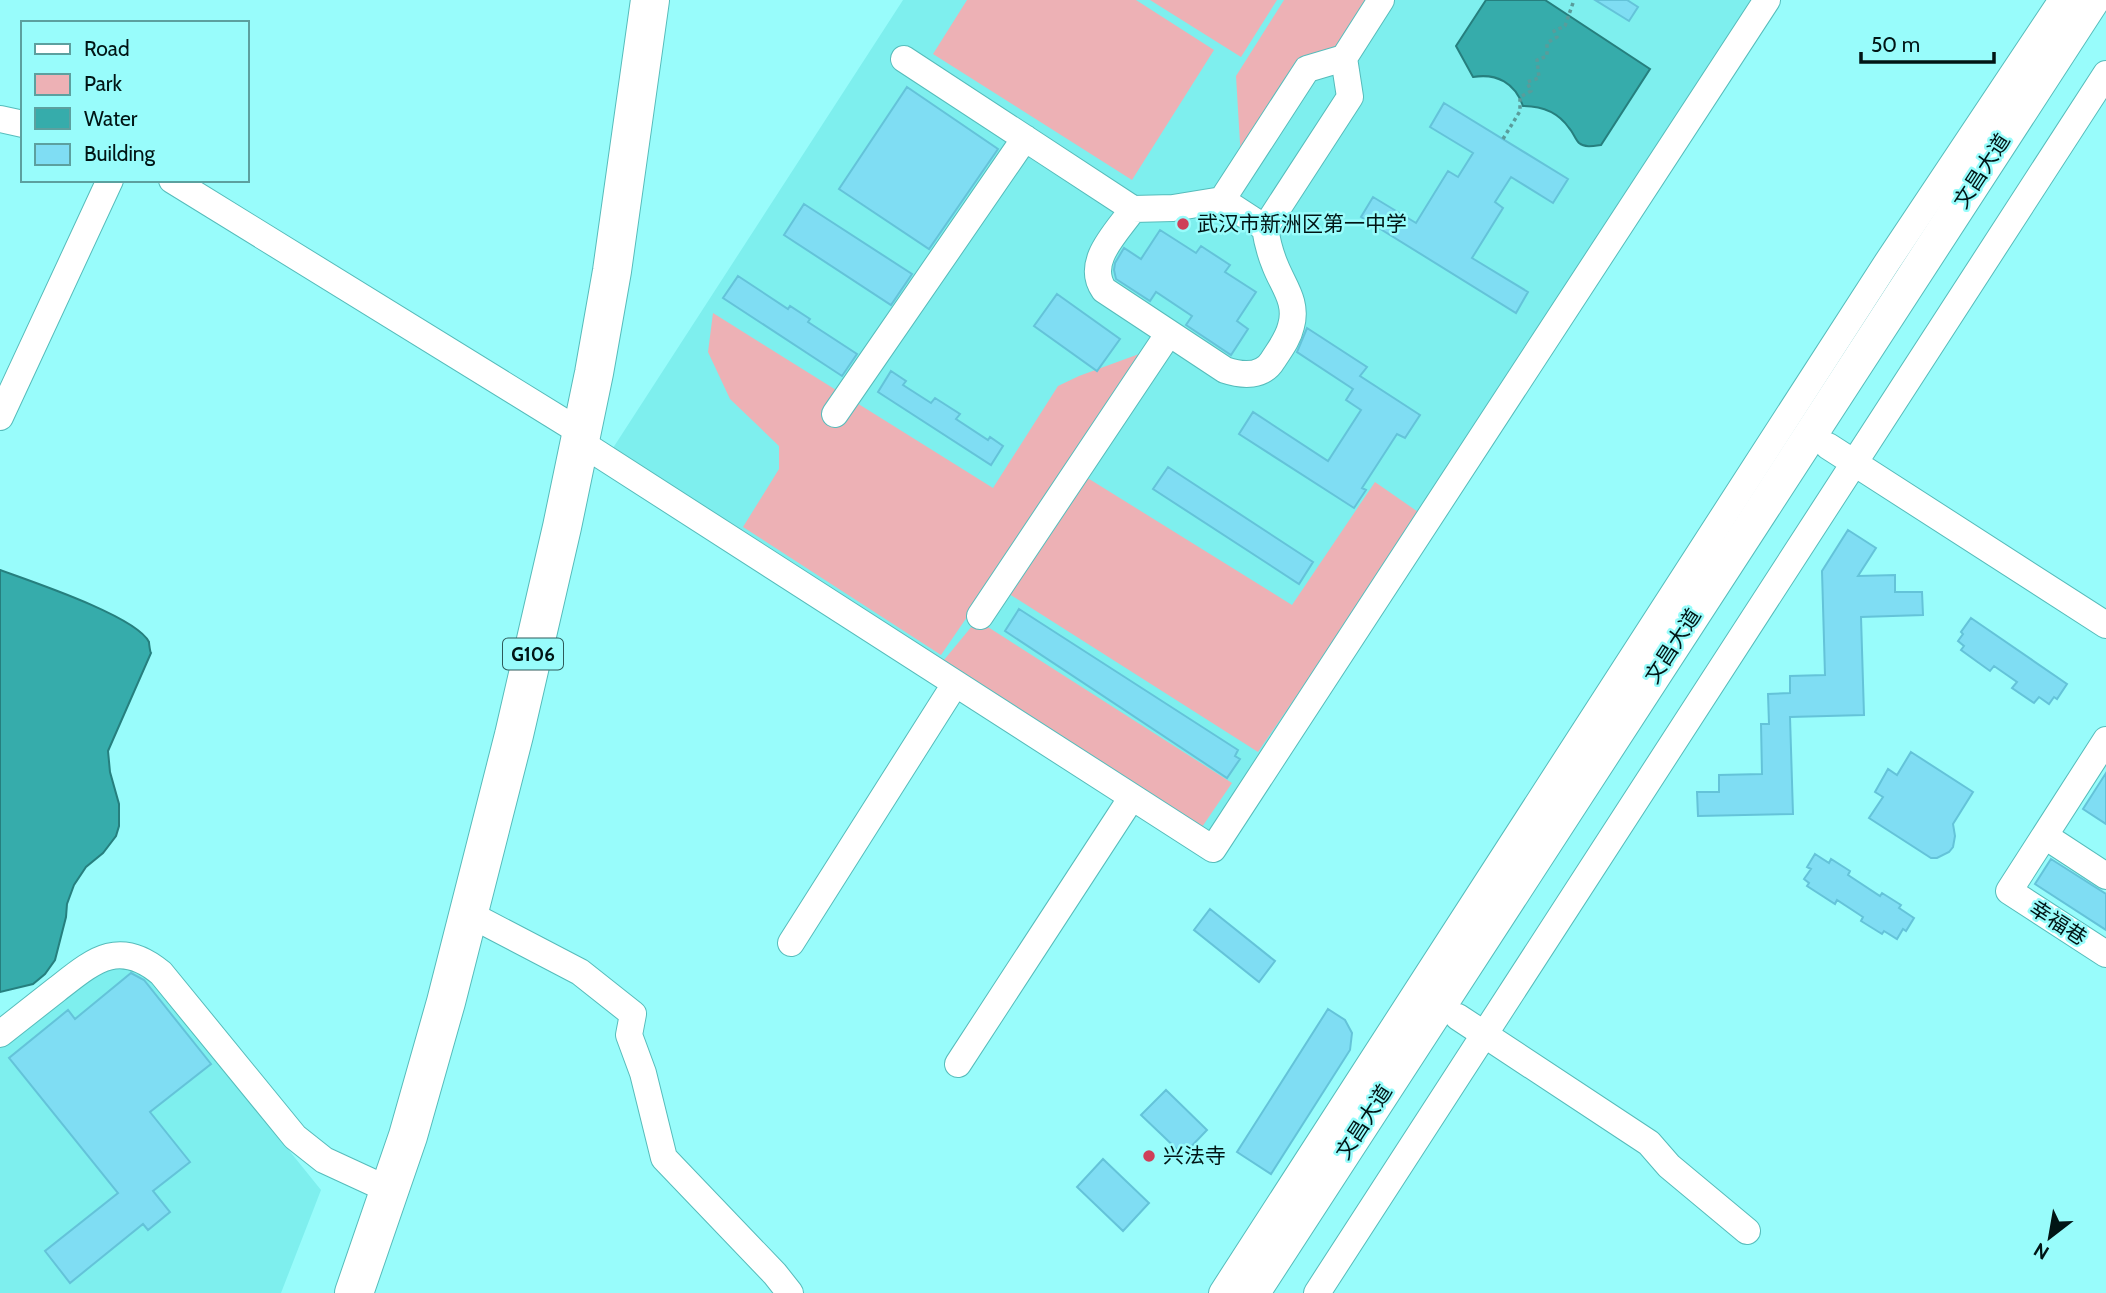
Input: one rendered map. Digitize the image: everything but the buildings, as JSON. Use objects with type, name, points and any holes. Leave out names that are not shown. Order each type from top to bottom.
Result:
[{"type":"highway","name":"G106","points":[[354,1293],[408,1136],[469,914],[517,722],[581,438],[612,271],[650,0]]},
{"type":"main road","name":"文昌大道","points":[[1253,1293],[2093,0]]},
{"type":"main road","name":"文昌大道","points":[[1279,1293],[1471,1026],[1841,454],[2106,19]]},
{"type":"street","points":[[1222,200],[1307,69],[1344,58],[1381,0]]},
{"type":"street","points":[[176,182],[581,438],[955,684],[1213,849],[1767,0]]},
{"type":"street","points":[[1222,1293],[1864,299],[2062,0]]},
{"type":"street","points":[[1265,228],[1350,97],[1344,58]]},
{"type":"street","points":[[904,59],[1133,209],[1173,208],[1222,200],[1265,228],[1275,266],[1290,294],[1293,319],[1287,337],[1268,369],[1246,375],[1225,370],[1104,290],[1097,278],[1098,259],[1133,209]]},
{"type":"street","points":[[2106,74],[1841,454],[2106,625]]},
{"type":"street","points":[[0,119],[21,124]]},
{"type":"street","points":[[835,414],[1025,138]]},
{"type":"street","points":[[0,417],[109,182]]},
{"type":"street","points":[[980,616],[1169,333]]},
{"type":"street","points":[[791,943],[955,684]]},
{"type":"street","points":[[2106,740],[2045,836],[2106,876]]},
{"type":"street","points":[[958,1064],[1132,797]]},
{"type":"street","name":"幸福巷","points":[[2045,836],[2009,891],[2106,954]]},
{"type":"street","points":[[469,914],[580,972],[633,1014],[629,1035],[643,1073],[664,1158],[790,1293]]},
{"type":"street","points":[[0,1034],[93,961],[113,956],[144,961],[161,973],[295,1137],[324,1160],[390,1190]]},
{"type":"street","points":[[1317,1293],[1471,1026],[1649,1143],[1669,1166],[1747,1231]]},
{"type":"path","points":[[1503,139],[1520,110],[1520,97],[1531,91],[1527,82],[1539,78],[1537,60],[1547,56],[1547,43],[1557,37],[1554,31],[1565,26],[1574,0]]},
{"type":"shaded area","name":"武汉市新洲区第一中学","points":[[903,0],[1753,0],[1210,841],[613,448]]},
{"type":"shaded area","points":[[105,962],[141,967],[321,1190],[281,1293],[0,1293],[0,1046]]},
{"type":"green space","points":[[967,0],[1136,0],[1214,50],[1132,180],[933,54]]},
{"type":"green space","points":[[1150,0],[1277,0],[1241,57]]},
{"type":"green space","points":[[1284,0],[1370,0],[1339,50],[1241,160],[1236,76]]},
{"type":"green space","points":[[713,313],[993,488],[1058,386],[1150,350],[941,655],[743,527],[779,469],[779,446],[730,399],[708,352]]},
{"type":"green space","points":[[1086,477],[1292,605],[1375,482],[1421,514],[1258,752],[1006,592]]},
{"type":"green space","points":[[977,620],[1232,783],[1202,827],[944,660]]},
{"type":"water","points":[[1486,0],[1545,0],[1650,69],[1601,145],[1581,145],[1560,118],[1537,107],[1523,106],[1515,91],[1504,81],[1490,77],[1473,77],[1456,46]]},
{"type":"water","points":[[0,570],[81,600],[124,621],[149,642],[151,653],[108,751],[110,772],[119,804],[116,836],[103,853],[86,867],[74,885],[67,904],[55,960],[45,974],[33,984],[0,992]]},
{"type":"place","name":"武汉市新洲区第一中学","points":[[1183,224]]},
{"type":"place","name":"兴法寺","points":[[1149,1156]]}]
